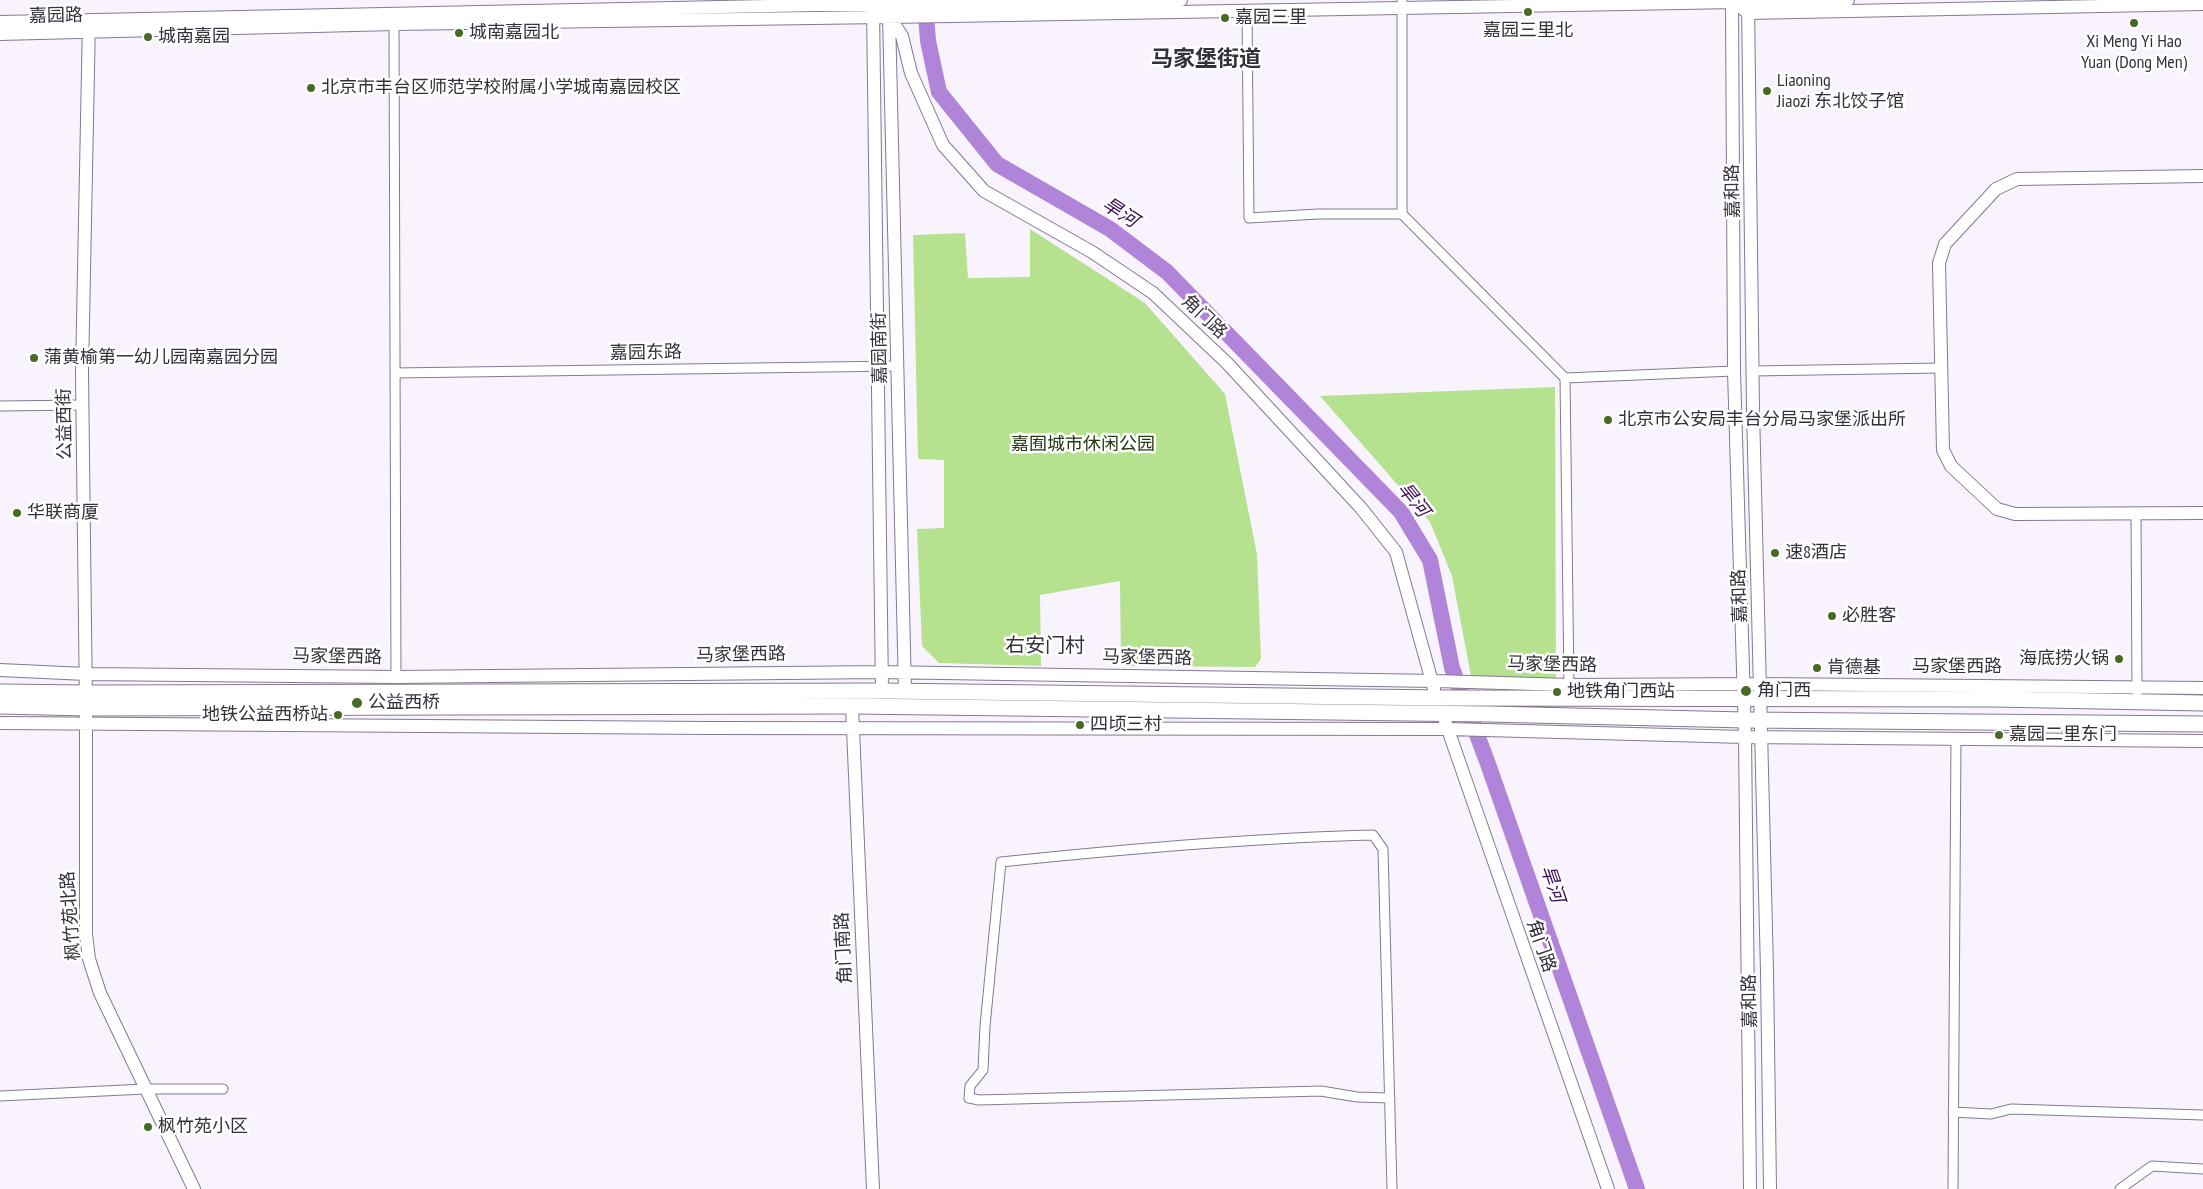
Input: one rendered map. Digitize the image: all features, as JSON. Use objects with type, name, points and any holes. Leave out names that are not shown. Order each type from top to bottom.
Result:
[{"type":"main road","name":"马家堡西路","points":[[0,706],[86,701],[882,690],[1441,698],[1760,691],[2137,695],[2203,703]]},
{"type":"main road","name":"马家堡西路","points":[[0,692],[86,701],[852,706],[1450,722],[1488,714],[1745,720],[2203,724]]},
{"type":"street","name":"嘉园路","points":[[953,11],[1181,0]]},
{"type":"street","points":[[1748,5],[1848,0]]},
{"type":"street","name":"嘉园路","points":[[0,34],[89,26],[873,7],[888,7],[902,11],[1247,11],[1402,4],[1732,1],[1748,5]]},
{"type":"street","name":"嘉和路","points":[[1732,1],[1734,371],[1746,737],[1750,1189]]},
{"type":"street","points":[[1402,4],[1402,214],[1565,378],[1569,685]]},
{"type":"street","points":[[1748,5],[2203,4]]},
{"type":"street","name":"嘉和路","points":[[1748,5],[1752,371],[1762,737],[1770,1189]]},
{"type":"street","name":"嘉园路","points":[[0,22],[89,26],[394,24],[873,7]]},
{"type":"street","name":"嘉园南街","points":[[873,7],[882,690]]},
{"type":"street","name":"嘉园南街","points":[[888,7],[905,691]]},
{"type":"street","name":"角门路","points":[[888,7],[902,36],[911,73],[943,145],[984,191],[1092,252],[1153,294],[1227,363],[1361,508],[1396,552],[1434,681],[1441,698]]},
{"type":"street","points":[[1247,11],[1249,218],[1318,214],[1402,214]]},
{"type":"street","points":[[394,24],[396,677]]},
{"type":"street","name":"公益西街","points":[[86,701],[83,405],[89,26]]},
{"type":"street","points":[[2203,176],[2017,179],[1996,189],[1945,244],[1939,263],[1943,450],[1951,466],[1997,509],[2015,514],[2203,512]]},
{"type":"street","name":"嘉园东路","points":[[395,373],[898,366]]},
{"type":"street","points":[[1752,371],[1941,368]]},
{"type":"street","points":[[1565,378],[1734,371]]},
{"type":"street","points":[[0,406],[83,405]]},
{"type":"street","points":[[2136,514],[2137,695]]},
{"type":"street","name":"马家堡西路","points":[[0,670],[86,674],[396,677],[904,672],[1481,682],[1744,691]]},
{"type":"street","name":"马家堡西路","points":[[2137,695],[2203,688]]},
{"type":"street","name":"枫竹苑北路","points":[[86,701],[85,903],[89,959],[100,993],[194,1189]]},
{"type":"street","name":"角门南路","points":[[852,706],[873,1189]]},
{"type":"street","name":"角门路","points":[[1450,722],[1479,823],[1608,1189]]},
{"type":"street","name":"马家堡西路","points":[[0,723],[852,728],[1450,722],[1492,729],[1746,737],[2203,741]]},
{"type":"street","points":[[1953,1189],[1956,740]]},
{"type":"street","points":[[1390,1098],[1357,1097],[1321,1091],[980,1100],[969,1098],[970,1086],[983,1070],[985,1026],[1001,862],[1093,852],[1275,837],[1373,835],[1383,849],[1390,1098],[1392,1189]]},
{"type":"street","points":[[0,1096],[223,1089]]},
{"type":"street","points":[[1953,1112],[1991,1114],[2011,1109],[2203,1115]]},
{"type":"street","points":[[2120,1189],[2152,1166],[2203,1169]]},
{"type":"green space","name":"嘉囿城市休闲公园","points":[[1030,229],[1145,303],[1225,394],[1257,554],[1261,659],[1255,667],[1121,666],[1120,581],[1040,595],[1041,666],[939,663],[922,646],[917,529],[944,528],[944,460],[918,459],[913,235],[965,233],[968,278],[1030,277]]},
{"type":"green space","points":[[1555,387],[1556,680],[1471,676],[1452,576],[1430,522],[1320,396]]},
{"type":"waterway","name":"旱河","points":[[925,2],[928,41],[939,92],[997,164],[1110,229],[1167,272],[1401,512],[1430,560],[1452,668],[1488,764],[1637,1189]]},
{"type":"place","name":"嘉园三里北","points":[[1528,12]]},
{"type":"place","name":"嘉园三里","points":[[1225,18]]},
{"type":"place","name":"Xi Meng Yi Hao Yuan (Dong Men)","points":[[2134,23]]},
{"type":"place","name":"城南嘉园北","points":[[459,33]]},
{"type":"place","name":"城南嘉园","points":[[148,37]]},
{"type":"place","name":"北京市丰台区师范学校附属小学城南嘉园校区","points":[[311,88]]},
{"type":"place","name":"Liaoning Jiaozi 东北饺子馆","points":[[1767,91]]},
{"type":"place","name":"蒲黄榆第一幼儿园南嘉园分园","points":[[34,358]]},
{"type":"place","name":"北京市公安局丰台分局马家堡派出所","points":[[1608,420]]},
{"type":"place","name":"华联商厦","points":[[17,513]]},
{"type":"place","name":"速8酒店","points":[[1775,553]]},
{"type":"place","name":"必胜客","points":[[1832,616]]},
{"type":"place","name":"海底捞火锅","points":[[2119,659]]},
{"type":"place","name":"肯德基","points":[[1817,668]]},
{"type":"place","name":"角门西","points":[[1746,691]]},
{"type":"place","name":"地铁角门西站","points":[[1557,692]]},
{"type":"place","name":"公益西桥","points":[[357,703]]},
{"type":"place","name":"地铁公益西桥站","points":[[338,715]]},
{"type":"place","name":"四顷三村","points":[[1080,725]]},
{"type":"place","name":"嘉园二里东门","points":[[1999,735]]},
{"type":"place","name":"枫竹苑小区","points":[[148,1127]]},
{"type":"district","name":"马家堡街道","points":[[1206,60]]},
{"type":"district","name":"右安门村","points":[[1045,646]]}]
